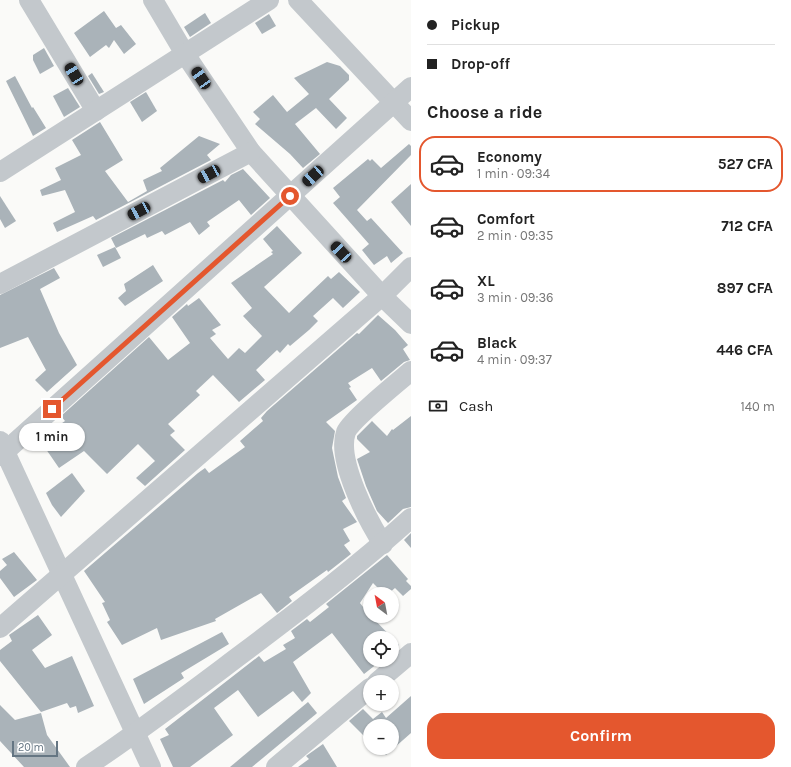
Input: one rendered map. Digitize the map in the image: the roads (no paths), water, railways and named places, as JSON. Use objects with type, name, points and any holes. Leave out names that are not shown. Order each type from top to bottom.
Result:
[{"type":"street","points":[[29,0],[96,111]]},
{"type":"street","points":[[153,0],[185,54],[250,152],[382,296],[411,324]]},
{"type":"street","points":[[0,172],[269,0]]},
{"type":"street","points":[[298,0],[411,121]]},
{"type":"street","points":[[151,767],[62,574],[2,449],[290,196],[411,87]]},
{"type":"street","points":[[0,284],[250,152]]},
{"type":"street","points":[[0,628],[382,296],[411,267]]},
{"type":"street","points":[[383,544],[365,515],[358,498],[346,461],[345,439],[351,424],[411,371]]},
{"type":"street","points":[[86,767],[136,734],[270,633],[383,544],[411,518]]},
{"type":"street","points":[[384,675],[411,653]]},
{"type":"street","points":[[276,767],[363,694]]}]
